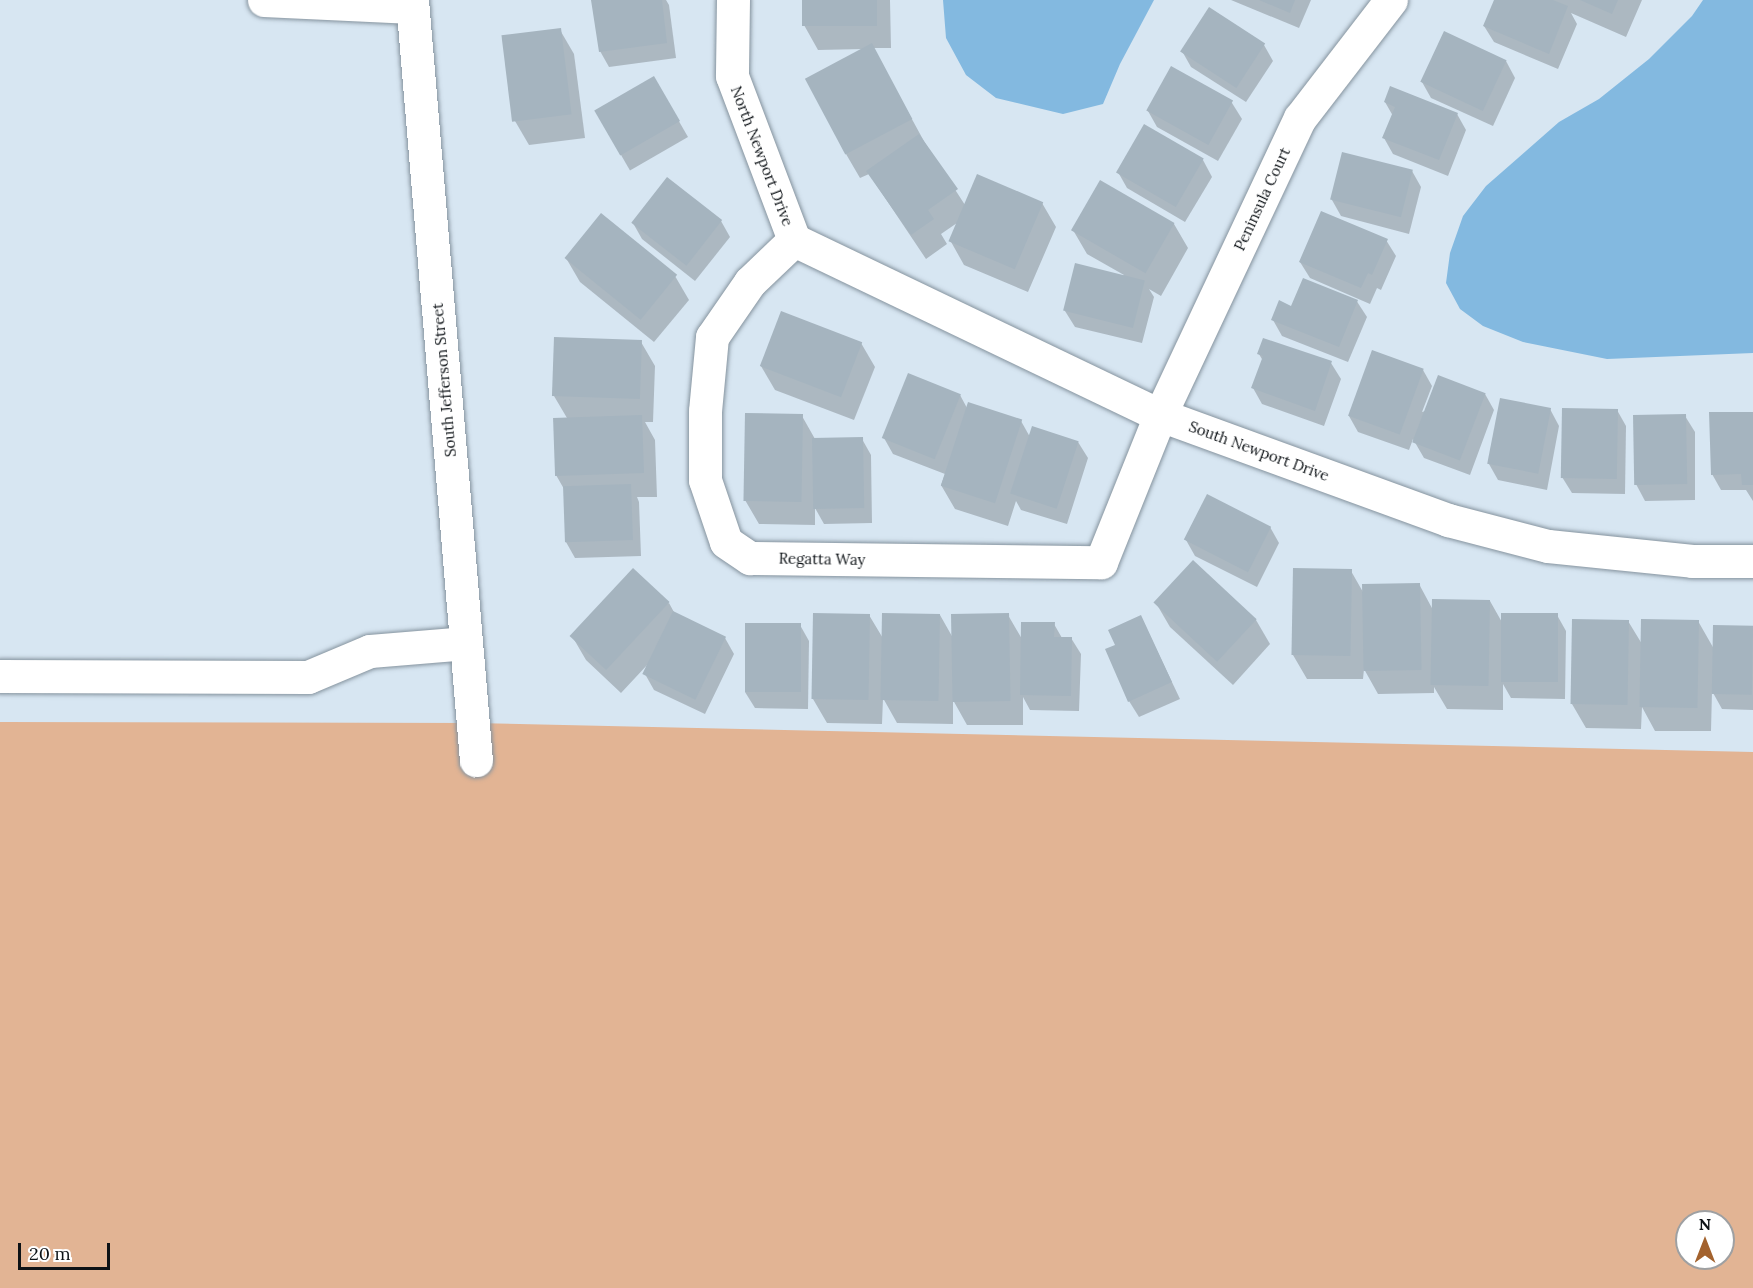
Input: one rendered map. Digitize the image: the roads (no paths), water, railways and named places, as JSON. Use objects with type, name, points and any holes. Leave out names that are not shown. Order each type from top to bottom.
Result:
[{"type":"street","points":[[264,0],[412,3]]},
{"type":"street","name":"North Newport Drive","points":[[733,0],[732,75],[794,240]]},
{"type":"street","name":"Peninsula Court","points":[[1160,415],[1300,118],[1391,0]]},
{"type":"street","name":"South Jefferson Street","points":[[412,3],[476,760]]},
{"type":"street","name":"South Newport Drive","points":[[794,240],[1160,415],[1448,520],[1548,546],[1692,561],[1753,561]]},
{"type":"street","name":"Regatta Way","points":[[794,240],[750,282],[712,337],[705,411],[705,480],[726,542],[750,558],[1101,562],[1160,415]]},
{"type":"street","points":[[0,676],[308,677],[370,651],[455,644]]},
{"type":"water","points":[[943,0],[1154,0],[1120,64],[1103,104],[1063,114],[996,98],[966,75],[946,38]]},
{"type":"water","points":[[1703,0],[1753,0],[1753,353],[1607,359],[1523,342],[1483,326],[1460,309],[1446,283],[1450,253],[1463,216],[1486,186],[1559,122],[1599,99],[1649,59],[1692,16]]}]
